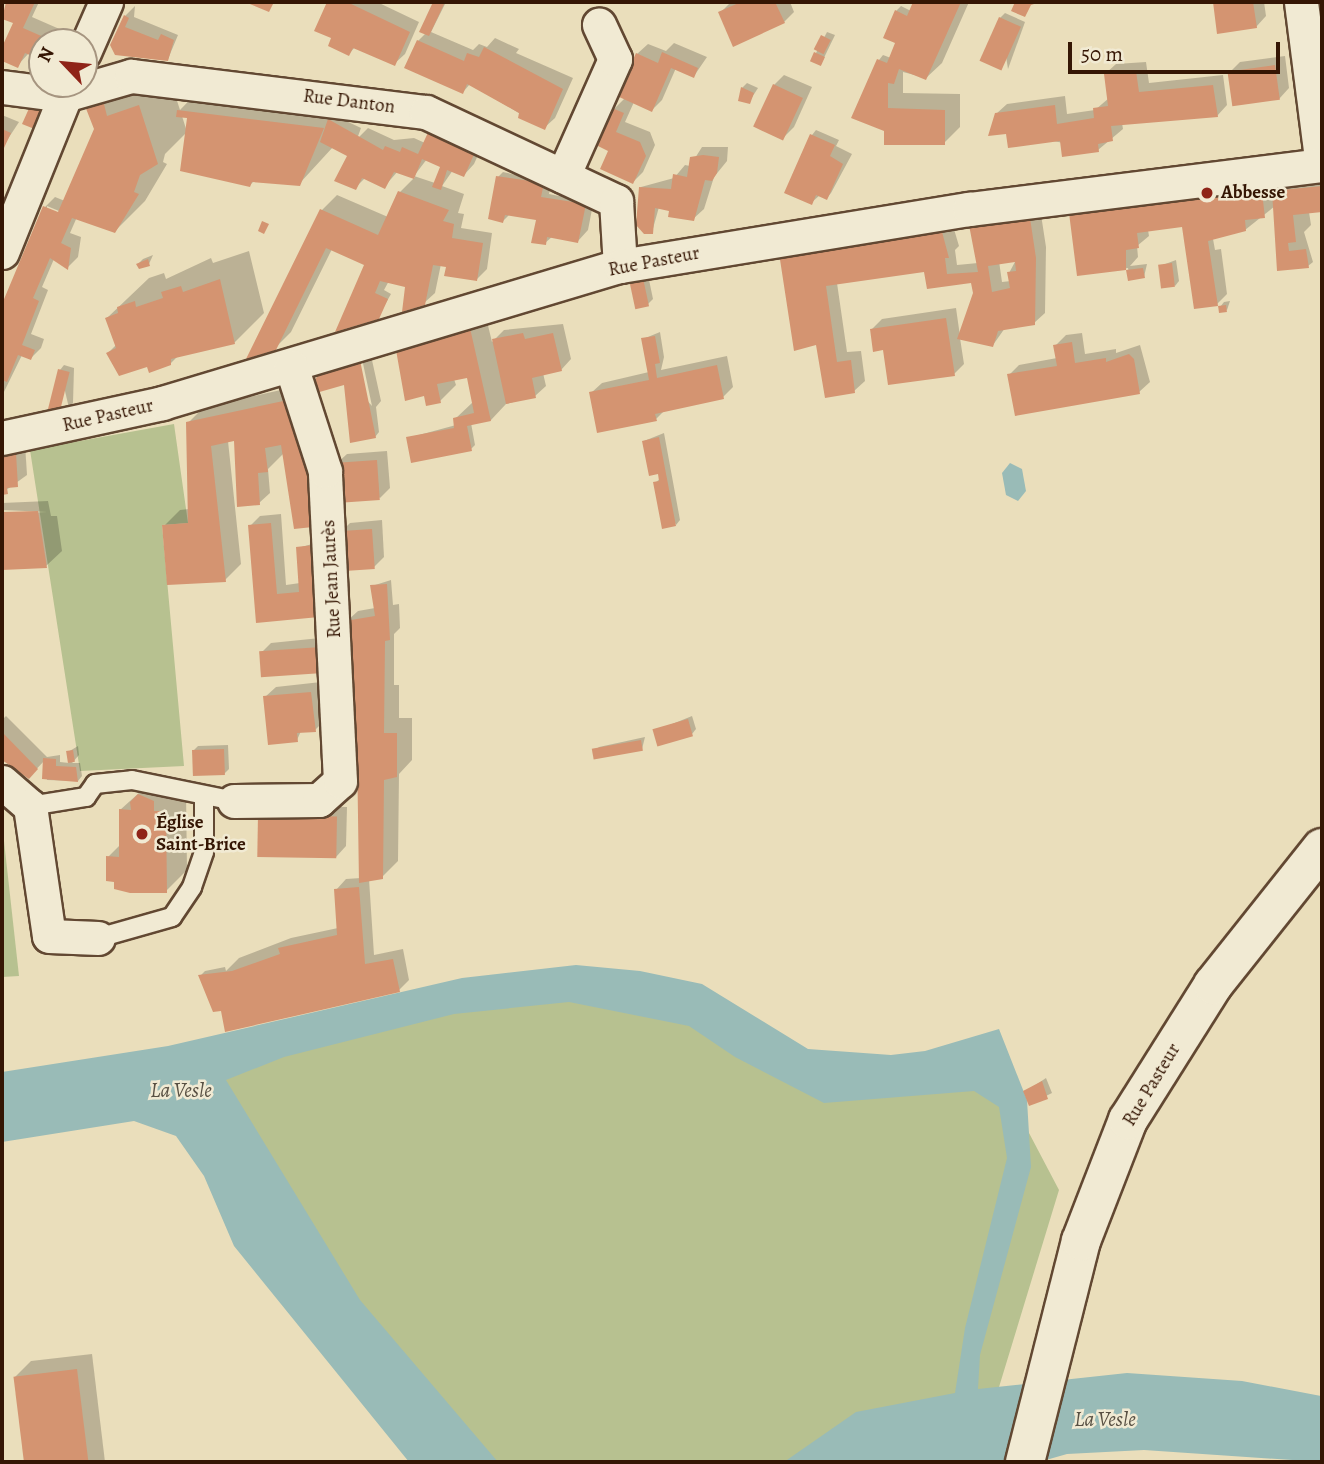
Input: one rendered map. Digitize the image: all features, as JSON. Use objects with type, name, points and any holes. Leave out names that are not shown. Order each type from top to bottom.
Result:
[{"type":"street","points":[[95,28],[106,2]]},
{"type":"street","points":[[1301,2],[1322,165]]},
{"type":"street","points":[[563,176],[615,60],[599,24]]},
{"type":"street","name":"Rue Danton","points":[[98,83],[131,76],[426,112],[616,201],[620,266]]},
{"type":"street","name":"Rue Danton","points":[[2,87],[28,88]]},
{"type":"street","points":[[2,252],[65,98]]},
{"type":"street","name":"Rue Pasteur","points":[[2,438],[108,418],[291,366],[620,266],[969,209],[1322,165]]},
{"type":"street","name":"Rue Jean Jaurès","points":[[219,799],[319,800],[330,794],[340,780],[342,754],[325,471],[291,366]]},
{"type":"street","points":[[2,782],[30,807],[48,936],[98,938]]},
{"type":"street","name":"Rue Pasteur","points":[[1025,1462],[1081,1241],[1128,1120],[1213,985],[1322,848]]},
{"type":"lane","points":[[30,807],[86,797],[95,784],[132,780],[181,788],[219,799],[192,887],[172,917],[98,938]]},
{"type":"green space","points":[[174,424],[188,523],[162,525],[184,766],[80,771],[30,450]]},
{"type":"green space","points":[[2,823],[19,976],[2,977]]},
{"type":"green space","points":[[559,984],[749,1027],[831,1076],[998,1074],[1059,1190],[978,1456],[958,1462],[447,1462],[170,1111],[210,1045]]},
{"type":"water","points":[[1010,463],[1022,469],[1026,491],[1018,501],[1006,495],[1002,473]]},
{"type":"water","name":"La Vesle","points":[[576,965],[640,971],[702,984],[808,1049],[891,1055],[925,1051],[999,1029],[1027,1100],[1031,1167],[980,1355],[978,1389],[1127,1373],[1242,1381],[1321,1396],[1322,1462],[1144,1450],[1067,1454],[1039,1462],[784,1462],[856,1412],[955,1393],[965,1328],[1007,1158],[999,1107],[974,1091],[824,1103],[735,1057],[689,1026],[569,1002],[454,1014],[284,1057],[226,1080],[360,1300],[498,1462],[409,1462],[234,1246],[204,1176],[176,1136],[134,1121],[2,1142],[2,1072],[168,1046],[462,978]]},
{"type":"building","points":[[6,2],[35,2],[23,28],[28,30],[28,54],[25,53],[18,68],[2,61],[2,47],[13,23],[2,19]]},
{"type":"building","points":[[245,2],[274,2],[269,12]]},
{"type":"building","points":[[327,2],[347,2],[410,32],[395,66],[353,48],[349,56],[328,46],[331,38],[314,31]]},
{"type":"building","points":[[433,2],[445,2],[429,36],[419,32]]},
{"type":"building","points":[[741,2],[775,2],[785,23],[733,47],[718,12]]},
{"type":"building","points":[[913,2],[961,2],[926,80],[899,69],[894,84],[888,83],[888,108],[945,110],[945,145],[884,145],[884,131],[851,118],[877,59],[887,63],[895,43],[883,38],[895,10],[907,16]]},
{"type":"building","points":[[1015,2],[1040,2],[1031,5],[1025,17],[1011,11]]},
{"type":"building","points":[[1213,2],[1253,2],[1257,28],[1217,34]]},
{"type":"building","points":[[124,15],[129,18],[125,27],[158,40],[161,34],[174,40],[168,61],[115,55],[110,45]]},
{"type":"building","points":[[999,17],[1021,27],[1001,71],[979,61]]},
{"type":"building","points":[[821,35],[831,40],[824,54],[814,49]]},
{"type":"building","points":[[417,40],[464,61],[467,53],[479,57],[484,47],[563,89],[545,130],[518,118],[519,113],[467,84],[463,94],[404,68]]},
{"type":"building","points":[[662,52],[698,68],[694,78],[671,68],[652,112],[617,96],[636,53],[658,63]]},
{"type":"building","points":[[814,52],[825,57],[821,66],[810,61]]},
{"type":"building","points":[[1275,65],[1280,100],[1232,106],[1227,72]]},
{"type":"building","points":[[1136,71],[1139,92],[1213,85],[1218,117],[1111,126],[1113,141],[1098,144],[1099,152],[1062,157],[1060,141],[1008,148],[1006,134],[988,136],[995,113],[1055,105],[1057,124],[1094,118],[1093,108],[1108,106],[1104,74]]},
{"type":"building","points":[[773,84],[803,98],[783,141],[753,127]]},
{"type":"building","points":[[741,87],[754,93],[750,104],[738,101]]},
{"type":"building","points":[[103,100],[107,116],[139,105],[158,164],[140,175],[134,192],[139,194],[115,233],[72,218],[61,243],[71,248],[68,270],[50,258],[33,298],[39,301],[22,345],[35,350],[31,360],[18,355],[7,382],[2,380],[2,304],[43,206],[58,212],[94,129],[85,106]]},
{"type":"building","points":[[31,104],[40,105],[44,114],[37,130],[22,124]]},
{"type":"building","points":[[612,108],[624,113],[616,132],[640,142],[646,156],[633,184],[600,169],[608,151],[596,145]]},
{"type":"building","points":[[177,110],[324,128],[300,186],[252,182],[250,187],[180,171],[187,118],[176,117]]},
{"type":"building","points":[[328,119],[383,150],[385,146],[400,152],[402,147],[418,154],[432,124],[479,143],[464,177],[447,170],[441,190],[432,187],[440,167],[422,159],[414,179],[394,172],[385,189],[362,178],[356,190],[334,181],[347,156],[320,142]]},
{"type":"building","points":[[2,129],[11,133],[4,148],[2,147]]},
{"type":"building","points":[[810,134],[835,145],[830,156],[843,164],[827,200],[816,195],[812,205],[784,193]]},
{"type":"building","points":[[690,157],[719,157],[717,173],[712,181],[705,180],[694,221],[668,217],[669,211],[655,208],[653,234],[644,234],[636,225],[639,187],[671,189],[673,174],[687,177]]},
{"type":"building","points":[[496,176],[544,183],[541,197],[586,204],[578,243],[547,237],[546,245],[531,243],[536,220],[505,215],[503,223],[488,219]]},
{"type":"building","points":[[1322,186],[1322,212],[1293,215],[1296,242],[1288,243],[1289,251],[1306,249],[1309,268],[1277,271],[1272,191]]},
{"type":"building","points":[[398,191],[449,210],[443,221],[454,224],[452,238],[483,243],[477,281],[444,276],[446,267],[433,265],[425,305],[402,312],[405,287],[380,281],[375,293],[388,299],[379,319],[335,332],[364,265],[326,248],[276,350],[246,359],[320,209],[378,235]]},
{"type":"building","points":[[1262,192],[1265,218],[1245,220],[1246,231],[1208,241],[1218,306],[1194,309],[1182,227],[1137,233],[1139,248],[1126,250],[1126,270],[1077,276],[1069,213]]},
{"type":"building","points":[[1030,218],[1036,258],[1035,325],[998,331],[993,347],[957,339],[973,293],[971,283],[927,289],[924,272],[826,286],[837,362],[851,360],[855,393],[825,398],[816,345],[794,351],[779,253],[941,228],[949,258],[945,258],[947,274],[978,272],[969,225]],"holes":[[[1015,262],[1016,271],[1007,272],[1010,288],[992,292],[988,266]]]},
{"type":"building","points":[[262,221],[269,224],[264,234],[258,231]]},
{"type":"building","points":[[148,259],[150,266],[139,269],[136,264]]},
{"type":"building","points":[[1172,263],[1175,287],[1161,289],[1158,265]]},
{"type":"building","points":[[1143,268],[1145,278],[1128,281],[1126,270]]},
{"type":"building","points":[[643,278],[649,306],[635,309],[629,281]]},
{"type":"building","points":[[220,279],[235,344],[171,359],[171,365],[149,373],[147,367],[119,376],[106,353],[116,348],[105,318],[118,313],[117,307],[135,301],[136,307],[163,298],[161,292],[181,286],[183,292]]},
{"type":"building","points":[[1226,305],[1227,312],[1219,313],[1218,306]]},
{"type":"building","points":[[946,318],[955,376],[888,385],[883,350],[873,352],[870,329]]},
{"type":"building","points":[[470,328],[491,421],[467,426],[472,451],[411,463],[406,437],[454,428],[453,418],[474,413],[467,378],[437,384],[441,403],[426,406],[424,396],[405,401],[396,350]]},
{"type":"building","points":[[523,333],[525,339],[553,333],[562,371],[532,378],[536,398],[506,404],[492,339]]},
{"type":"building","points":[[655,336],[660,363],[655,364],[657,378],[717,365],[724,399],[655,414],[657,421],[597,433],[589,392],[649,380],[641,338]]},
{"type":"building","points":[[1072,342],[1075,363],[1106,358],[1106,362],[1129,354],[1134,359],[1140,394],[1015,416],[1007,374],[1057,366],[1053,345]]},
{"type":"building","points":[[360,360],[376,438],[350,443],[344,385],[316,393],[313,383],[320,372]]},
{"type":"building","points":[[58,369],[70,372],[59,414],[48,411]]},
{"type":"building","points":[[288,400],[311,488],[313,527],[294,529],[281,445],[265,448],[268,472],[258,473],[260,505],[237,507],[234,441],[211,446],[226,582],[167,585],[162,525],[188,523],[186,422]]},
{"type":"building","points":[[659,437],[676,526],[662,529],[653,482],[659,481],[658,474],[649,476],[642,441]]},
{"type":"building","points":[[16,453],[18,487],[7,488],[8,494],[2,495],[2,455]]},
{"type":"building","points":[[377,460],[380,500],[337,503],[334,463]]},
{"type":"building","points":[[38,511],[47,568],[2,570],[2,512]]},
{"type":"building","points":[[271,523],[277,594],[299,592],[296,547],[314,545],[319,617],[256,623],[248,525]]},
{"type":"building","points":[[372,529],[375,569],[341,571],[338,531]]},
{"type":"building","points":[[387,584],[390,640],[385,641],[384,733],[397,733],[397,777],[384,780],[383,879],[359,883],[357,749],[345,621],[375,616],[370,585]]},
{"type":"building","points":[[321,647],[323,673],[261,677],[259,651]]},
{"type":"building","points":[[311,692],[316,732],[297,733],[298,742],[268,745],[263,696]]},
{"type":"building","points":[[688,719],[693,736],[657,747],[652,729]]},
{"type":"building","points":[[2,732],[38,769],[29,779],[2,760]]},
{"type":"building","points":[[641,740],[643,751],[594,760],[592,749]]},
{"type":"building","points":[[224,749],[225,775],[193,776],[192,750]]},
{"type":"building","points":[[73,750],[75,762],[68,763],[66,751]]},
{"type":"building","points":[[43,758],[56,759],[56,766],[76,767],[78,782],[42,779]]},
{"type":"building","name":"Église Saint-Brice","points":[[138,794],[154,801],[154,811],[166,811],[167,893],[130,893],[114,889],[114,882],[106,881],[106,856],[119,857],[119,809],[131,810],[130,802]]},
{"type":"building","points":[[258,815],[337,816],[336,858],[257,857]]},
{"type":"building","points":[[359,887],[365,964],[393,959],[400,992],[225,1032],[221,1011],[213,1012],[198,975],[232,971],[280,954],[278,948],[337,935],[334,889]]},
{"type":"building","points":[[1042,1081],[1048,1099],[1029,1106],[1023,1091]]},
{"type":"building","points":[[77,1369],[88,1462],[24,1462],[13,1377]]},
{"type":"place","name":"Abbesse","points":[[1207,193]]},
{"type":"place","name":"Église Saint-Brice","points":[[142,834]]}]
